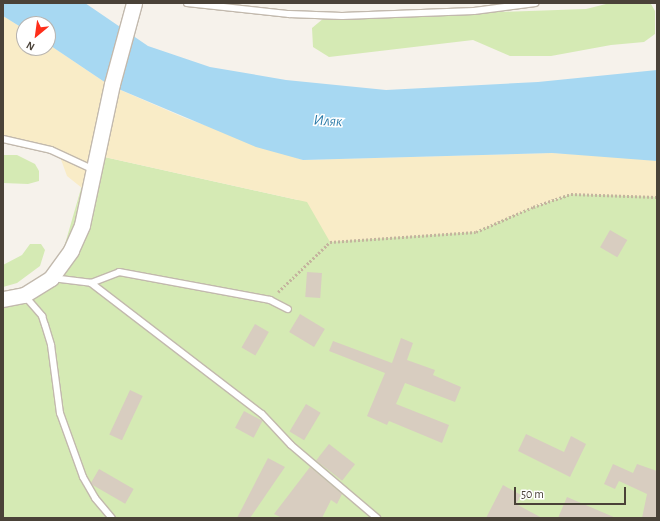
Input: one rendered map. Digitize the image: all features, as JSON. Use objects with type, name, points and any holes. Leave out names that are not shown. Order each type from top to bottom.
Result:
[{"type":"street","points":[[3,299],[24,295],[51,278],[71,250],[79,231],[95,167],[112,84],[134,3]]},
{"type":"lane","points":[[187,3],[288,14],[342,16],[474,11],[535,3]]},
{"type":"lane","points":[[3,140],[52,150],[95,167]]},
{"type":"lane","points":[[51,278],[91,283],[119,272],[270,300],[288,310]]},
{"type":"lane","points":[[91,283],[262,414],[291,445],[377,518]]},
{"type":"lane","points":[[24,295],[42,316],[45,325],[51,345],[60,413],[83,477],[95,498],[112,518]]},
{"type":"path","points":[[270,300],[330,242],[476,232],[533,207],[571,194],[657,197]]},
{"type":"green space","points":[[610,3],[651,4],[655,11],[655,34],[644,42],[611,45],[551,56],[510,56],[473,40],[329,57],[313,47],[312,28],[324,18],[586,9]]},
{"type":"green space","points":[[91,154],[298,200],[587,178],[528,209],[571,194],[610,195],[657,173],[657,518],[3,518],[3,298],[48,280],[65,244]]},
{"type":"green space","points":[[3,155],[17,155],[35,164],[39,171],[39,181],[28,184],[3,183]]},
{"type":"green space","points":[[30,244],[41,244],[45,250],[40,266],[17,283],[3,287],[3,265],[22,255]]},
{"type":"sand","points":[[3,16],[16,24],[16,56],[56,56],[56,49],[109,85],[185,118],[303,160],[552,153],[637,158],[657,161],[657,197],[571,194],[533,207],[476,232],[330,242],[307,202],[91,154],[82,188],[67,176],[59,154],[34,143],[3,136]]},
{"type":"water","name":"Иляк","points":[[3,3],[85,3],[148,46],[210,67],[286,80],[386,90],[538,82],[657,70],[657,161],[552,153],[303,160],[256,147],[109,85],[56,49],[56,16],[16,16],[16,24],[3,16]]},
{"type":"building","points":[[610,230],[627,240],[617,257],[600,247]]},
{"type":"building","points":[[307,272],[322,273],[320,298],[305,297]]},
{"type":"building","points":[[300,314],[325,329],[314,347],[289,332]]},
{"type":"building","points":[[255,324],[269,332],[255,355],[242,347]]},
{"type":"building","points":[[401,338],[413,343],[407,360],[435,370],[433,375],[461,387],[455,402],[405,383],[396,404],[449,425],[442,443],[389,421],[387,425],[367,416],[385,373],[329,351],[333,341],[392,363]]},
{"type":"building","points":[[130,390],[143,396],[122,440],[109,434]]},
{"type":"building","points":[[306,404],[321,413],[304,440],[290,431]]},
{"type":"building","points":[[244,411],[263,421],[254,438],[235,428]]},
{"type":"building","points":[[526,434],[564,452],[571,436],[586,444],[570,477],[518,451]]},
{"type":"building","points":[[329,444],[355,464],[342,481],[316,461]]},
{"type":"building","points":[[268,458],[285,467],[250,518],[237,518]]},
{"type":"building","points":[[613,464],[633,473],[637,464],[657,471],[657,518],[642,518],[647,494],[619,481],[615,489],[604,484]]},
{"type":"building","points":[[310,467],[342,494],[337,504],[331,500],[322,518],[282,518],[274,514]]},
{"type":"building","points":[[99,469],[134,489],[125,504],[90,484]]},
{"type":"building","points":[[503,485],[521,495],[516,504],[542,518],[486,518]]},
{"type":"building","points":[[567,497],[616,518],[558,518]]}]
